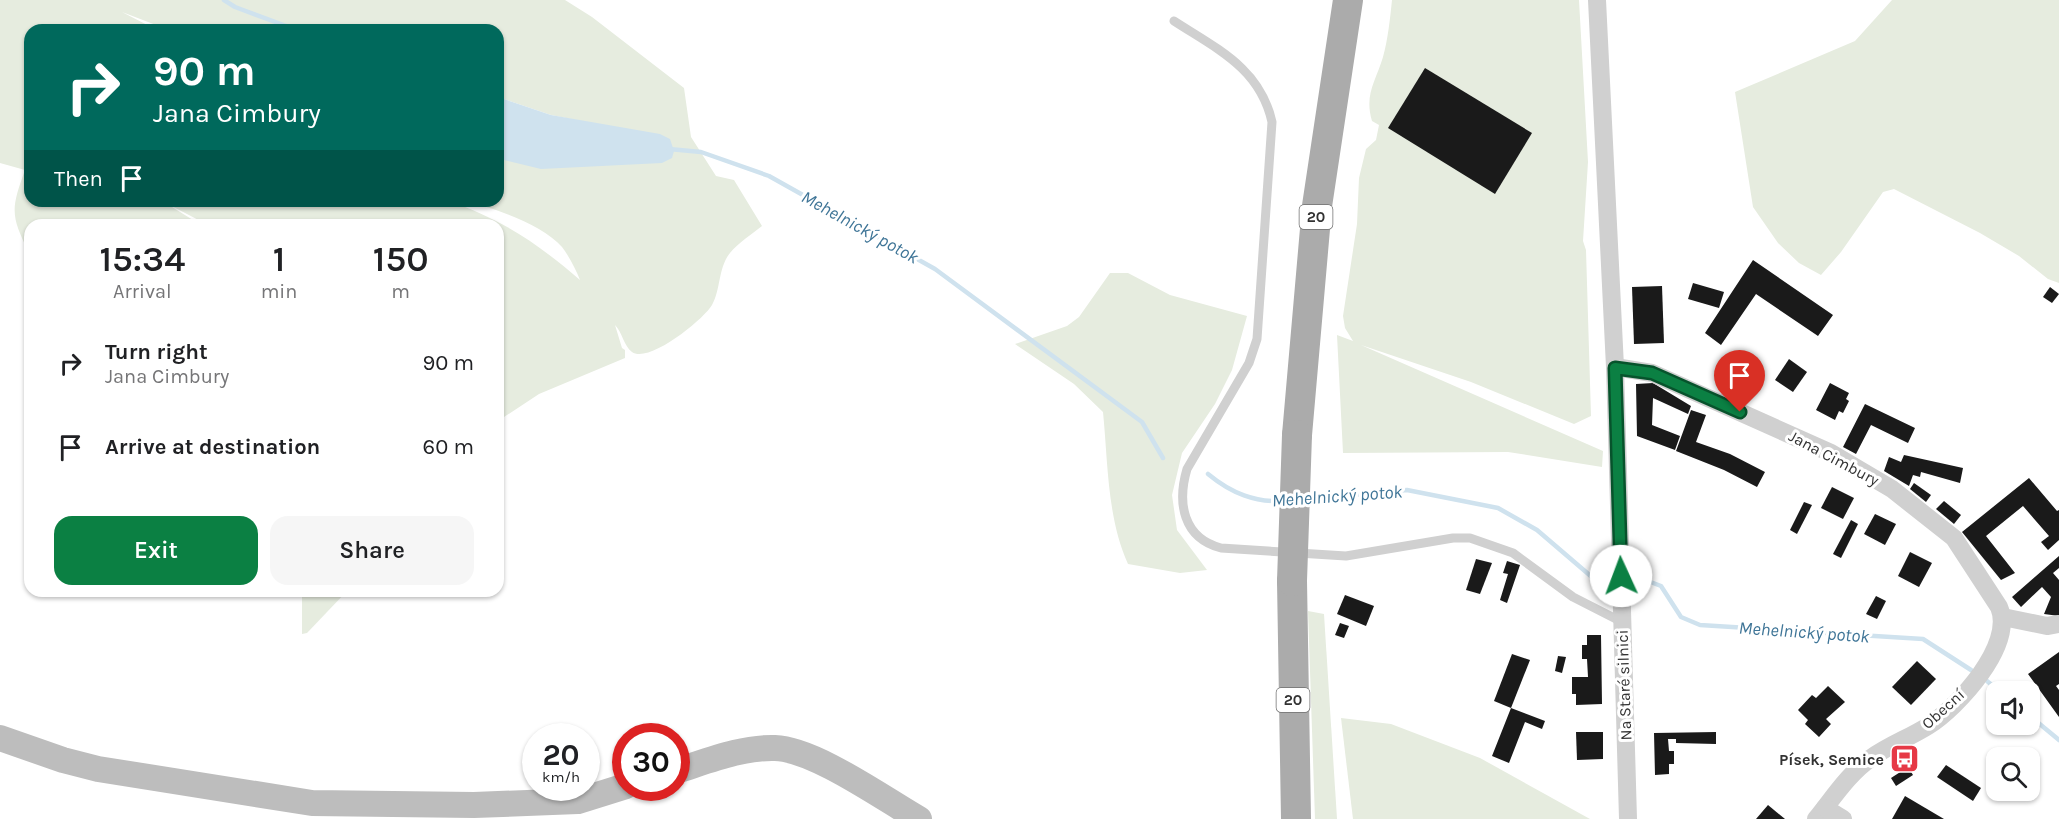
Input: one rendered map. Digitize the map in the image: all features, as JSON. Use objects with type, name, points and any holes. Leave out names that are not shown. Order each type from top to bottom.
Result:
[{"type":"main road","name":"20","points":[[1296,819],[1292,581],[1297,435],[1317,206],[1348,0]]},
{"type":"street","points":[[1597,0],[1615,368],[1622,622]]},
{"type":"street","name":"Jana Cimbury","points":[[1615,368],[1652,373],[1831,453],[1892,489],[1954,538],[2003,617]]},
{"type":"street","points":[[2003,617],[2047,626],[2059,624]]},
{"type":"street","name":"Obecní","points":[[1820,813],[1848,778],[1870,758],[1929,725],[1961,696],[1993,656],[2001,636],[2003,617]]},
{"type":"street","name":"Na Staré silnici","points":[[1622,622],[1628,819]]},
{"type":"street","points":[[0,738],[63,760],[98,769],[312,803],[474,805],[578,801],[612,790]]},
{"type":"street","points":[[690,767],[733,753],[776,748],[816,759],[919,819]]},
{"type":"street","points":[[1820,813],[1843,819]]},
{"type":"lane","name":"Na Staré silnici","points":[[1174,21],[1226,55],[1250,75],[1265,96],[1272,122],[1257,339],[1250,363],[1187,469],[1182,493],[1184,515],[1193,532],[1215,547],[1324,556],[1374,553],[1453,538],[1470,538],[1513,553],[1573,597],[1622,622]]},
{"type":"shaded area","points":[[0,0],[565,0],[592,17],[684,88],[691,137],[716,176],[734,180],[762,226],[730,253],[723,265],[712,305],[688,329],[663,346],[640,354],[629,349],[615,325],[622,348],[625,350],[625,358],[539,394],[504,417],[504,226],[549,255],[580,280],[562,247],[554,239],[531,225],[487,207],[504,207],[504,157],[596,124],[551,115],[504,99],[504,24],[153,24],[122,12],[145,24],[24,24],[24,170],[0,163]]},
{"type":"shaded area","points":[[1392,0],[1579,0],[1588,162],[1583,241],[1586,250],[1591,416],[1574,424],[1471,382],[1361,345],[1603,451],[1602,467],[1508,452],[1343,453],[1337,335],[1353,341],[1345,328],[1343,316],[1357,224],[1359,178],[1366,149],[1376,140],[1379,125],[1372,121],[1370,95],[1385,50]]},
{"type":"shaded area","points":[[1892,0],[2059,0],[2059,283],[2048,279],[2019,256],[1980,233],[1894,189],[1883,192],[1841,252],[1821,275],[1799,263],[1778,243],[1753,207],[1735,92],[1855,41]]},
{"type":"shaded area","points":[[24,173],[24,207],[172,207],[191,219],[24,219],[24,242],[16,222],[17,195]]},
{"type":"shaded area","points":[[174,207],[465,207],[492,219],[197,219]]},
{"type":"shaded area","points":[[1110,273],[1128,273],[1170,295],[1247,316],[1232,370],[1215,404],[1182,453],[1172,495],[1177,530],[1207,570],[1180,573],[1128,564],[1112,509],[1103,412],[1074,384],[1015,344],[1067,326],[1079,317]]},
{"type":"shaded area","points":[[302,597],[341,597],[307,633],[302,634]]},
{"type":"shaded area","points":[[1308,611],[1324,614],[1337,819],[1315,819]]},
{"type":"shaded area","points":[[1341,718],[1391,724],[1480,758],[1590,819],[1353,819]]},
{"type":"water","points":[[504,99],[551,115],[660,134],[670,139],[674,151],[672,158],[662,163],[541,169],[504,160]]},
{"type":"building","points":[[1425,68],[1532,133],[1495,194],[1388,128]]},
{"type":"building","points":[[1753,260],[1833,315],[1818,336],[1756,294],[1721,345],[1705,333]]},
{"type":"building","points":[[1693,283],[1724,292],[1719,308],[1688,299]]},
{"type":"building","points":[[1662,286],[1664,343],[1634,344],[1632,287]]},
{"type":"building","points":[[2050,287],[2059,294],[2052,303],[2043,297]]},
{"type":"building","points":[[1731,357],[1741,364],[1731,378],[1721,370]]},
{"type":"building","points":[[1789,359],[1807,372],[1793,392],[1775,380]]},
{"type":"building","points":[[1653,383],[1691,406],[1688,414],[1653,398],[1652,425],[1680,436],[1675,450],[1637,436],[1636,384]]},
{"type":"building","points":[[1830,383],[1849,393],[1846,399],[1849,401],[1843,413],[1839,411],[1835,420],[1816,410]]},
{"type":"building","points":[[1865,404],[1915,428],[1908,443],[1871,425],[1856,454],[1843,447]]},
{"type":"building","points":[[1691,410],[1706,415],[1696,442],[1730,454],[1765,472],[1757,487],[1724,470],[1676,451]]},
{"type":"building","points":[[1904,455],[1963,468],[1960,483],[1921,472],[1920,477],[1913,475],[1909,486],[1884,471],[1889,457],[1901,462]]},
{"type":"building","points":[[2029,478],[2057,511],[2059,510],[2059,540],[2048,550],[2041,542],[2049,536],[2023,506],[1986,536],[2015,573],[2001,580],[1962,532]]},
{"type":"building","points":[[1914,483],[1931,495],[1926,502],[1910,489]]},
{"type":"building","points":[[1832,487],[1854,498],[1843,519],[1821,508]]},
{"type":"building","points":[[1944,501],[1961,515],[1954,524],[1936,509]]},
{"type":"building","points":[[1804,502],[1812,505],[1797,534],[1790,530]]},
{"type":"building","points":[[1875,514],[1896,524],[1885,545],[1864,534]]},
{"type":"building","points":[[1851,520],[1858,524],[1841,558],[1833,554]]},
{"type":"building","points":[[1910,552],[1932,563],[1919,587],[1898,576]]},
{"type":"building","points":[[2059,556],[2059,568],[2053,573],[2059,580],[2059,616],[2044,614],[2051,597],[2042,587],[2021,607],[2012,597]]},
{"type":"building","points":[[1476,559],[1492,563],[1480,594],[1466,590]]},
{"type":"building","points":[[1507,561],[1520,565],[1507,603],[1500,600],[1508,574],[1503,573]]},
{"type":"building","points":[[1345,595],[1374,606],[1366,626],[1337,614]]},
{"type":"building","points":[[1876,596],[1886,601],[1877,619],[1866,614]]},
{"type":"building","points":[[1340,623],[1349,626],[1344,638],[1335,635]]},
{"type":"building","points":[[1587,635],[1601,635],[1602,704],[1576,705],[1576,694],[1572,694],[1572,677],[1588,677],[1587,659],[1582,659],[1582,645],[1587,645]]},
{"type":"building","points":[[2059,652],[2059,684],[2056,686],[2059,690],[2059,717],[2040,691],[2040,681],[2033,681],[2028,674]]},
{"type":"building","points":[[1512,654],[1530,660],[1511,708],[1494,701]]},
{"type":"building","points":[[1558,656],[1566,657],[1562,673],[1555,671]]},
{"type":"building","points":[[1917,661],[1936,679],[1911,705],[1892,687]]},
{"type":"building","points":[[1828,686],[1845,702],[1826,719],[1831,724],[1819,737],[1805,724],[1808,720],[1798,710],[1812,695],[1816,698]]},
{"type":"building","points":[[1511,708],[1545,721],[1542,729],[1525,722],[1509,763],[1492,756]]},
{"type":"building","points":[[1576,732],[1603,732],[1603,759],[1577,760]]},
{"type":"building","points":[[1716,732],[1716,744],[1676,743],[1676,739],[1668,739],[1669,751],[1674,751],[1674,764],[1669,764],[1669,774],[1655,775],[1654,733]]},
{"type":"building","points":[[1946,765],[1981,788],[1973,801],[1937,777]]},
{"type":"building","points":[[1908,767],[1913,775],[1896,786],[1891,778]]},
{"type":"building","points":[[1905,796],[1944,819],[1892,819]]},
{"type":"building","points":[[1768,805],[1785,819],[1756,819]]},
{"type":"waterway","name":"Mehelnický potok","points":[[224,0],[235,7],[281,24]]},
{"type":"waterway","name":"Mehelnický potok","points":[[669,149],[701,152],[769,176],[935,269],[1142,422],[1163,458]]},
{"type":"waterway","name":"Mehelnický potok","points":[[1208,474],[1226,487],[1244,495],[1264,500],[1286,501]]},
{"type":"waterway","name":"Mehelnický potok","points":[[1306,499],[1407,490],[1498,508],[1537,530],[1593,578]]},
{"type":"waterway","name":"Mehelnický potok","points":[[1648,581],[1661,586],[1681,617],[1700,625],[1923,639],[1971,670]]},
{"type":"waterway","name":"Mehelnický potok","points":[[2040,724],[2059,740]]},
{"type":"place","name":"Písek, Semice","points":[[1905,759]]},
{"type":"route","points":[[1621,576],[1615,368],[1652,373],[1740,412]]}]
